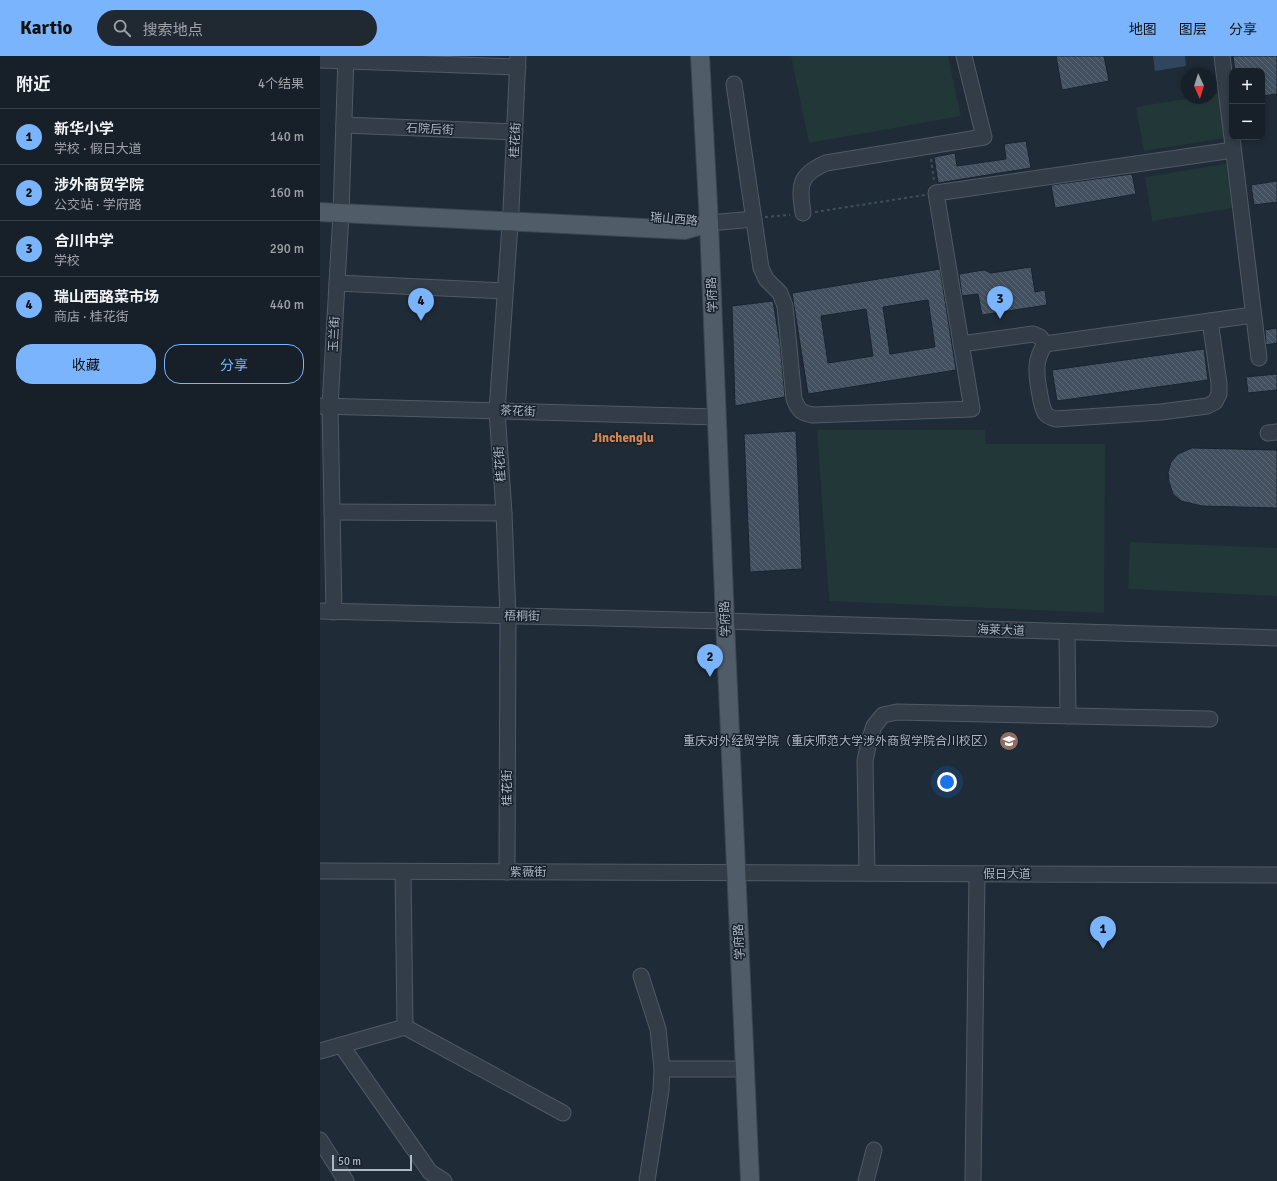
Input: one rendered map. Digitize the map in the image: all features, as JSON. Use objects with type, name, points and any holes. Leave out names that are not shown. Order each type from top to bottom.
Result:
[{"type":"main road","name":"学府路","points":[[700,56],[709,223],[750,1181]]},
{"type":"main road","name":"瑞山西路","points":[[320,200],[341,207],[511,215],[685,218],[709,223]]},
{"type":"main road","name":"瑞山西路","points":[[320,212],[341,207]]},
{"type":"street","points":[[803,213],[800,194],[801,186],[806,176],[815,168],[826,163],[984,137],[964,56]]},
{"type":"street","points":[[1222,56],[1259,358]]},
{"type":"street","points":[[320,60],[346,58],[518,62]]},
{"type":"street","name":"玉兰街","points":[[327,612],[332,512],[325,406],[337,283],[346,58]]},
{"type":"street","name":"桂花街","points":[[507,872],[508,616],[504,513],[497,411],[511,215],[518,62]]},
{"type":"street","points":[[734,84],[761,268],[766,279],[780,293],[784,306],[794,400],[798,408],[803,413],[813,415],[972,409],[936,193],[1233,150]]},
{"type":"street","name":"石院后街","points":[[344,125],[515,132]]},
{"type":"street","points":[[709,223],[754,219]]},
{"type":"street","points":[[337,283],[505,291]]},
{"type":"street","points":[[1045,344],[1254,315]]},
{"type":"street","points":[[1045,344],[1039,354],[1036,366],[1042,406],[1050,418],[1056,419],[1161,412],[1207,406],[1214,402],[1219,394],[1219,384],[1210,321]]},
{"type":"street","points":[[961,344],[1032,334],[1040,337],[1045,344]]},
{"type":"street","name":"茶花街","points":[[325,406],[717,417]]},
{"type":"street","points":[[332,512],[504,513]]},
{"type":"street","name":"梧桐街","points":[[327,612],[725,621]]},
{"type":"street","name":"海莱大道","points":[[725,621],[1277,638]]},
{"type":"street","points":[[1068,632],[1068,716]]},
{"type":"street","points":[[867,873],[865,761],[874,726],[883,715],[897,712],[1210,719]]},
{"type":"street","name":"紫薇街","points":[[320,871],[736,873]]},
{"type":"street","points":[[403,872],[405,1027]]},
{"type":"street","name":"假日大道","points":[[736,873],[1277,875]]},
{"type":"street","points":[[973,1181],[977,874]]},
{"type":"street","points":[[641,976],[658,1029],[662,1069],[661,1090],[647,1181]]},
{"type":"street","points":[[320,1051],[405,1027],[563,1113]]},
{"type":"street","points":[[341,1045],[430,1172],[444,1181]]},
{"type":"street","points":[[662,1069],[745,1069]]},
{"type":"street","points":[[320,1140],[346,1181]]},
{"type":"street","points":[[866,1181],[874,1150]]},
{"type":"path","points":[[754,219],[936,193],[929,146]]},
{"type":"green space","points":[[791,56],[948,56],[961,116],[809,143]]},
{"type":"green space","points":[[1217,94],[1225,138],[1144,151],[1136,107],[1181,100],[1181,104],[1217,104]]},
{"type":"green space","points":[[1226,164],[1233,208],[1152,221],[1145,177]]},
{"type":"green space","points":[[817,430],[985,430],[986,444],[1105,444],[1104,613],[829,601]]},
{"type":"green space","points":[[1130,542],[1277,548],[1277,596],[1128,589]]},
{"type":"water","points":[[1153,56],[1185,56],[1186,66],[1155,71]]},
{"type":"building","points":[[1056,56],[1104,56],[1109,81],[1062,90]]},
{"type":"building","points":[[1233,56],[1277,56],[1277,94],[1265,96],[1265,68],[1235,68]]},
{"type":"building","points":[[1026,141],[1031,168],[938,183],[934,157],[955,153],[957,166],[1006,159],[1004,144]]},
{"type":"building","points":[[1132,174],[1136,194],[1055,208],[1051,185]]},
{"type":"building","points":[[1277,181],[1277,202],[1254,205],[1251,185]]},
{"type":"building","points":[[1031,267],[1035,292],[1045,290],[1047,305],[982,315],[978,294],[962,296],[959,274],[984,270],[991,273]]},
{"type":"building","points":[[940,269],[956,370],[808,394],[792,293]],"holes":[[[928,300],[935,347],[890,354],[883,307]],[[866,309],[873,356],[828,363],[821,316]]]},
{"type":"building","points":[[773,301],[780,344],[785,397],[735,406],[732,306]]},
{"type":"building","points":[[1277,328],[1277,343],[1266,345],[1265,330]]},
{"type":"building","points":[[1204,349],[1208,380],[1057,401],[1052,370]]},
{"type":"building","points":[[1277,374],[1277,390],[1248,393],[1246,377]]},
{"type":"building","points":[[796,431],[802,569],[750,572],[744,434]]},
{"type":"building","points":[[1192,448],[1277,450],[1277,508],[1202,506],[1181,501],[1173,494],[1169,482],[1168,472],[1171,462],[1178,454]]},
{"type":"place","name":"合川中学","points":[[1000,319]]},
{"type":"place","name":"瑞山西路菜市场","points":[[421,321]]},
{"type":"place","name":"涉外商贸学院","points":[[710,677]]},
{"type":"place","name":"重庆对外经贸学院（重庆师范大学涉外商贸学院合川校区）","points":[[1009,741]]},
{"type":"place","name":"新华小学","points":[[1103,949]]},
{"type":"district","name":"Jinchenglu","points":[[623,437]]}]
